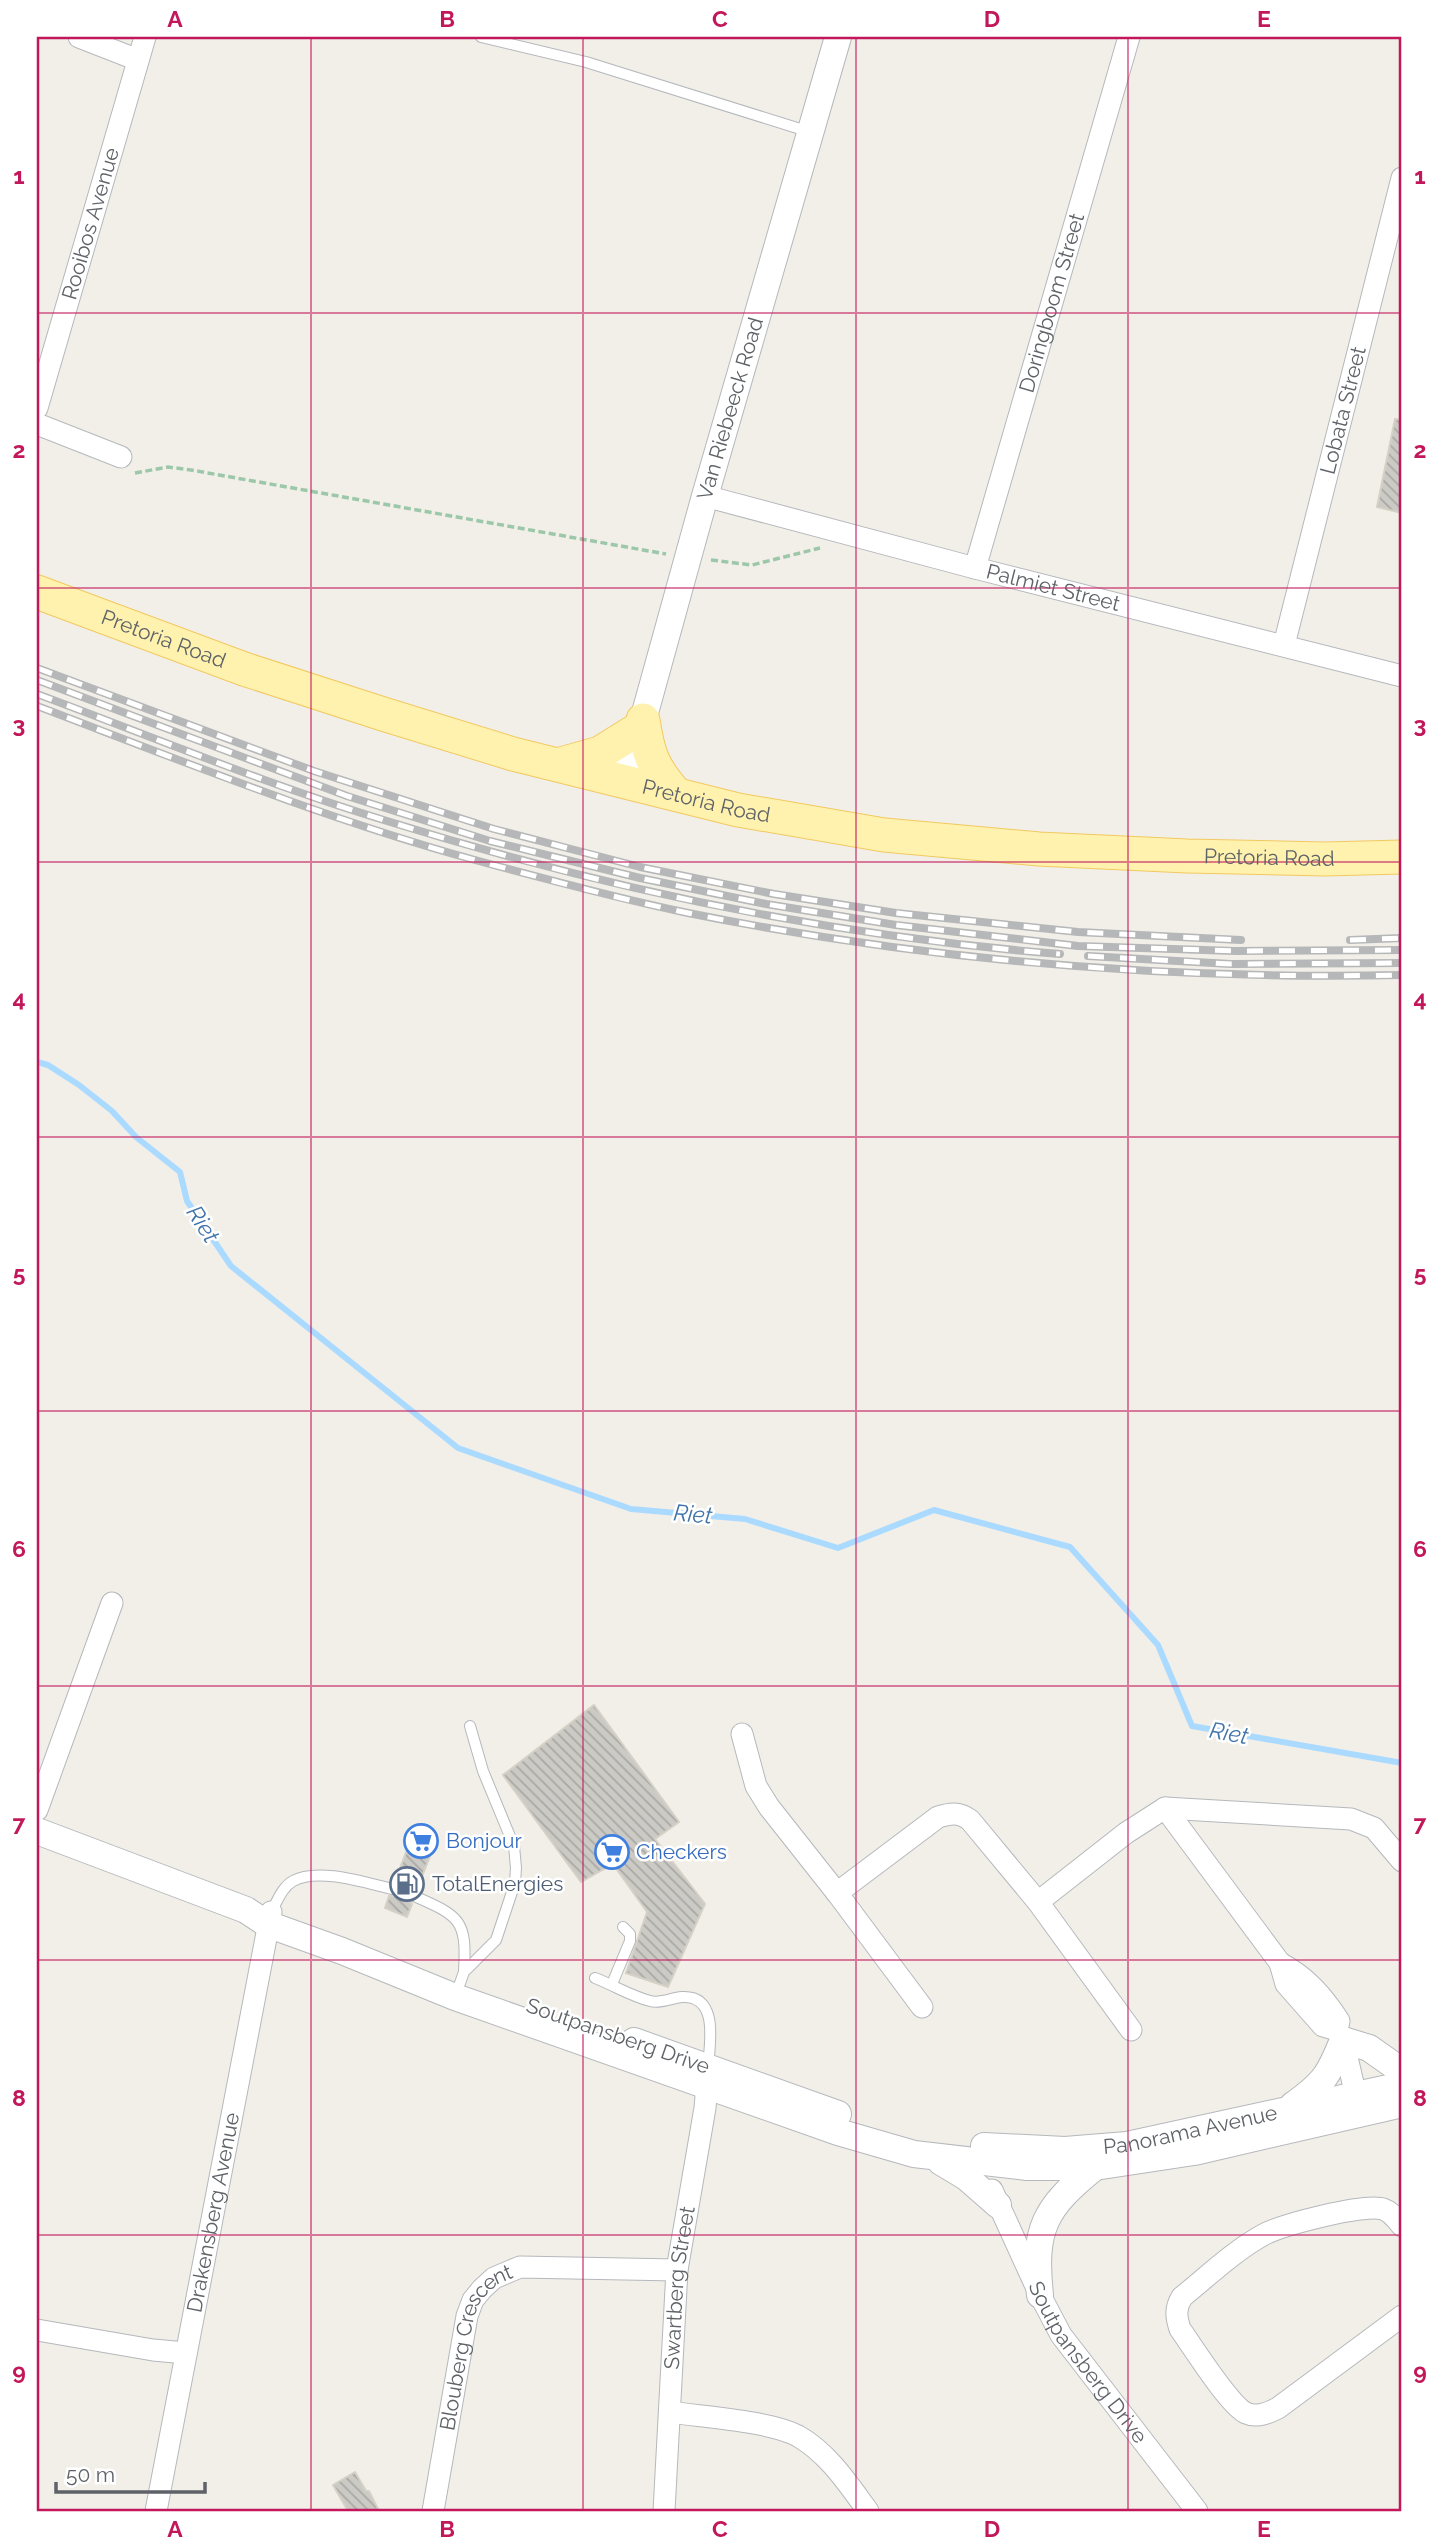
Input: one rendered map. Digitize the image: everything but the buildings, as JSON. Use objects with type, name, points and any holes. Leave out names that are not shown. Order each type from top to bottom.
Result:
[{"type":"main road","name":"Pretoria Road","points":[[37,592],[295,685],[500,750],[738,810],[884,835],[1026,848],[1187,856],[1325,859],[1402,857]]},
{"type":"main road","points":[[558,764],[600,753],[642,724],[653,765],[676,794]]},
{"type":"street","points":[[79,37],[138,60]]},
{"type":"street","name":"Rooibos Avenue","points":[[37,408],[145,37]]},
{"type":"street","name":"Van Riebeeck Road","points":[[622,780],[642,724],[838,37]]},
{"type":"street","name":"Doringboom Street","points":[[975,568],[1129,37]]},
{"type":"street","name":"Lobata Street","points":[[1284,645],[1402,178]]},
{"type":"street","points":[[37,424],[121,457]]},
{"type":"street","name":"Palmiet Street","points":[[705,496],[1402,677]]},
{"type":"street","points":[[37,1810],[112,1603]]},
{"type":"street","points":[[742,1734],[756,1786],[769,1807],[922,2007]]},
{"type":"street","points":[[1038,1902],[1126,1833],[1166,1808],[1351,1819],[1374,1828],[1402,1861]]},
{"type":"street","points":[[1166,1808],[1280,1963],[1297,1972],[1325,1998],[1339,2021],[1340,2035],[1358,2105]]},
{"type":"street","points":[[837,1893],[938,1817],[951,1813],[961,1814],[971,1820],[1038,1902],[1131,2030]]},
{"type":"street","name":"Soutpansberg Drive","points":[[37,1831],[707,2076],[871,2143],[932,2156],[978,2155]]},
{"type":"street","name":"Drakensberg Avenue","points":[[156,2511],[186,2353],[261,1915]]},
{"type":"street","points":[[1340,2035],[1369,2048],[1402,2069]]},
{"type":"street","points":[[1285,2109],[1321,2084],[1330,2072],[1340,2035]]},
{"type":"street","name":"Soutpansberg Drive","points":[[707,2076],[880,2131],[978,2155]]},
{"type":"street","name":"Swartberg Street","points":[[664,2511],[677,2270],[707,2076]]},
{"type":"street","name":"Panorama Avenue","points":[[978,2155],[1027,2167],[1095,2168],[1194,2152],[1358,2105],[1402,2085]]},
{"type":"street","name":"Panorama Avenue","points":[[978,2155],[1128,2145],[1285,2109],[1402,2104]]},
{"type":"street","name":"Soutpansberg Drive","points":[[978,2155],[998,2205],[1061,2334],[1197,2511]]},
{"type":"street","points":[[932,2156],[966,2177],[998,2205]]},
{"type":"street","points":[[1040,2295],[1038,2241],[1045,2221],[1056,2203],[1095,2168]]},
{"type":"street","points":[[1402,2226],[1392,2213],[1381,2208],[1365,2208],[1278,2227],[1254,2241],[1182,2297],[1177,2306],[1177,2319],[1180,2329],[1234,2403],[1247,2413],[1263,2415],[1278,2408],[1402,2316]]},
{"type":"street","name":"Blouberg Crescent","points":[[433,2511],[467,2316],[482,2289],[494,2278],[520,2267],[677,2270]]},
{"type":"street","points":[[37,2330],[186,2353]]},
{"type":"street","points":[[670,2412],[779,2429],[798,2436],[835,2468],[868,2511]]},
{"type":"lane","points":[[481,37],[586,61],[810,132]]},
{"type":"lane","points":[[459,1984],[496,1940],[515,1883],[516,1868],[514,1846],[483,1771],[470,1726]]},
{"type":"lane","points":[[261,1915],[284,1888],[302,1877],[347,1878],[392,1889]]},
{"type":"lane","points":[[414,1896],[448,1912],[458,1922],[465,1944],[459,1984]]},
{"type":"lane","points":[[612,1984],[630,1941],[630,1934],[624,1927]]},
{"type":"lane","points":[[595,1978],[650,2001],[687,1997],[703,2005],[708,2012],[711,2029],[707,2076]]},
{"type":"path","points":[[135,473],[167,467],[191,470],[688,558],[752,565],[828,547]]},
{"type":"waterway","name":"Riet","points":[[37,1062],[48,1065],[79,1085],[112,1111],[136,1137],[180,1172],[187,1201],[231,1266],[458,1448],[631,1509],[745,1519],[838,1548],[934,1510],[1070,1547],[1158,1645],[1192,1726],[1402,1763]]},
{"type":"railway","points":[[37,668],[314,771],[494,829],[640,867],[774,894],[896,913],[1078,932],[1241,940]]},
{"type":"railway","points":[[37,680],[347,796],[490,841],[640,878],[766,904],[896,925],[1078,946],[1235,951],[1402,950]]},
{"type":"railway","points":[[37,694],[343,807],[469,846],[552,868],[804,922],[974,946],[1060,954]]},
{"type":"railway","points":[[37,706],[255,788],[419,844],[607,895],[688,913],[865,943],[1043,964],[1222,974],[1402,975]]},
{"type":"railway","points":[[1350,940],[1402,938]]},
{"type":"railway","points":[[1088,956],[1231,964],[1402,963]]},
{"type":"place","name":"Bonjour","points":[[421,1841]]},
{"type":"place","name":"Checkers","points":[[612,1852]]},
{"type":"place","name":"TotalEnergies","points":[[407,1884]]}]
